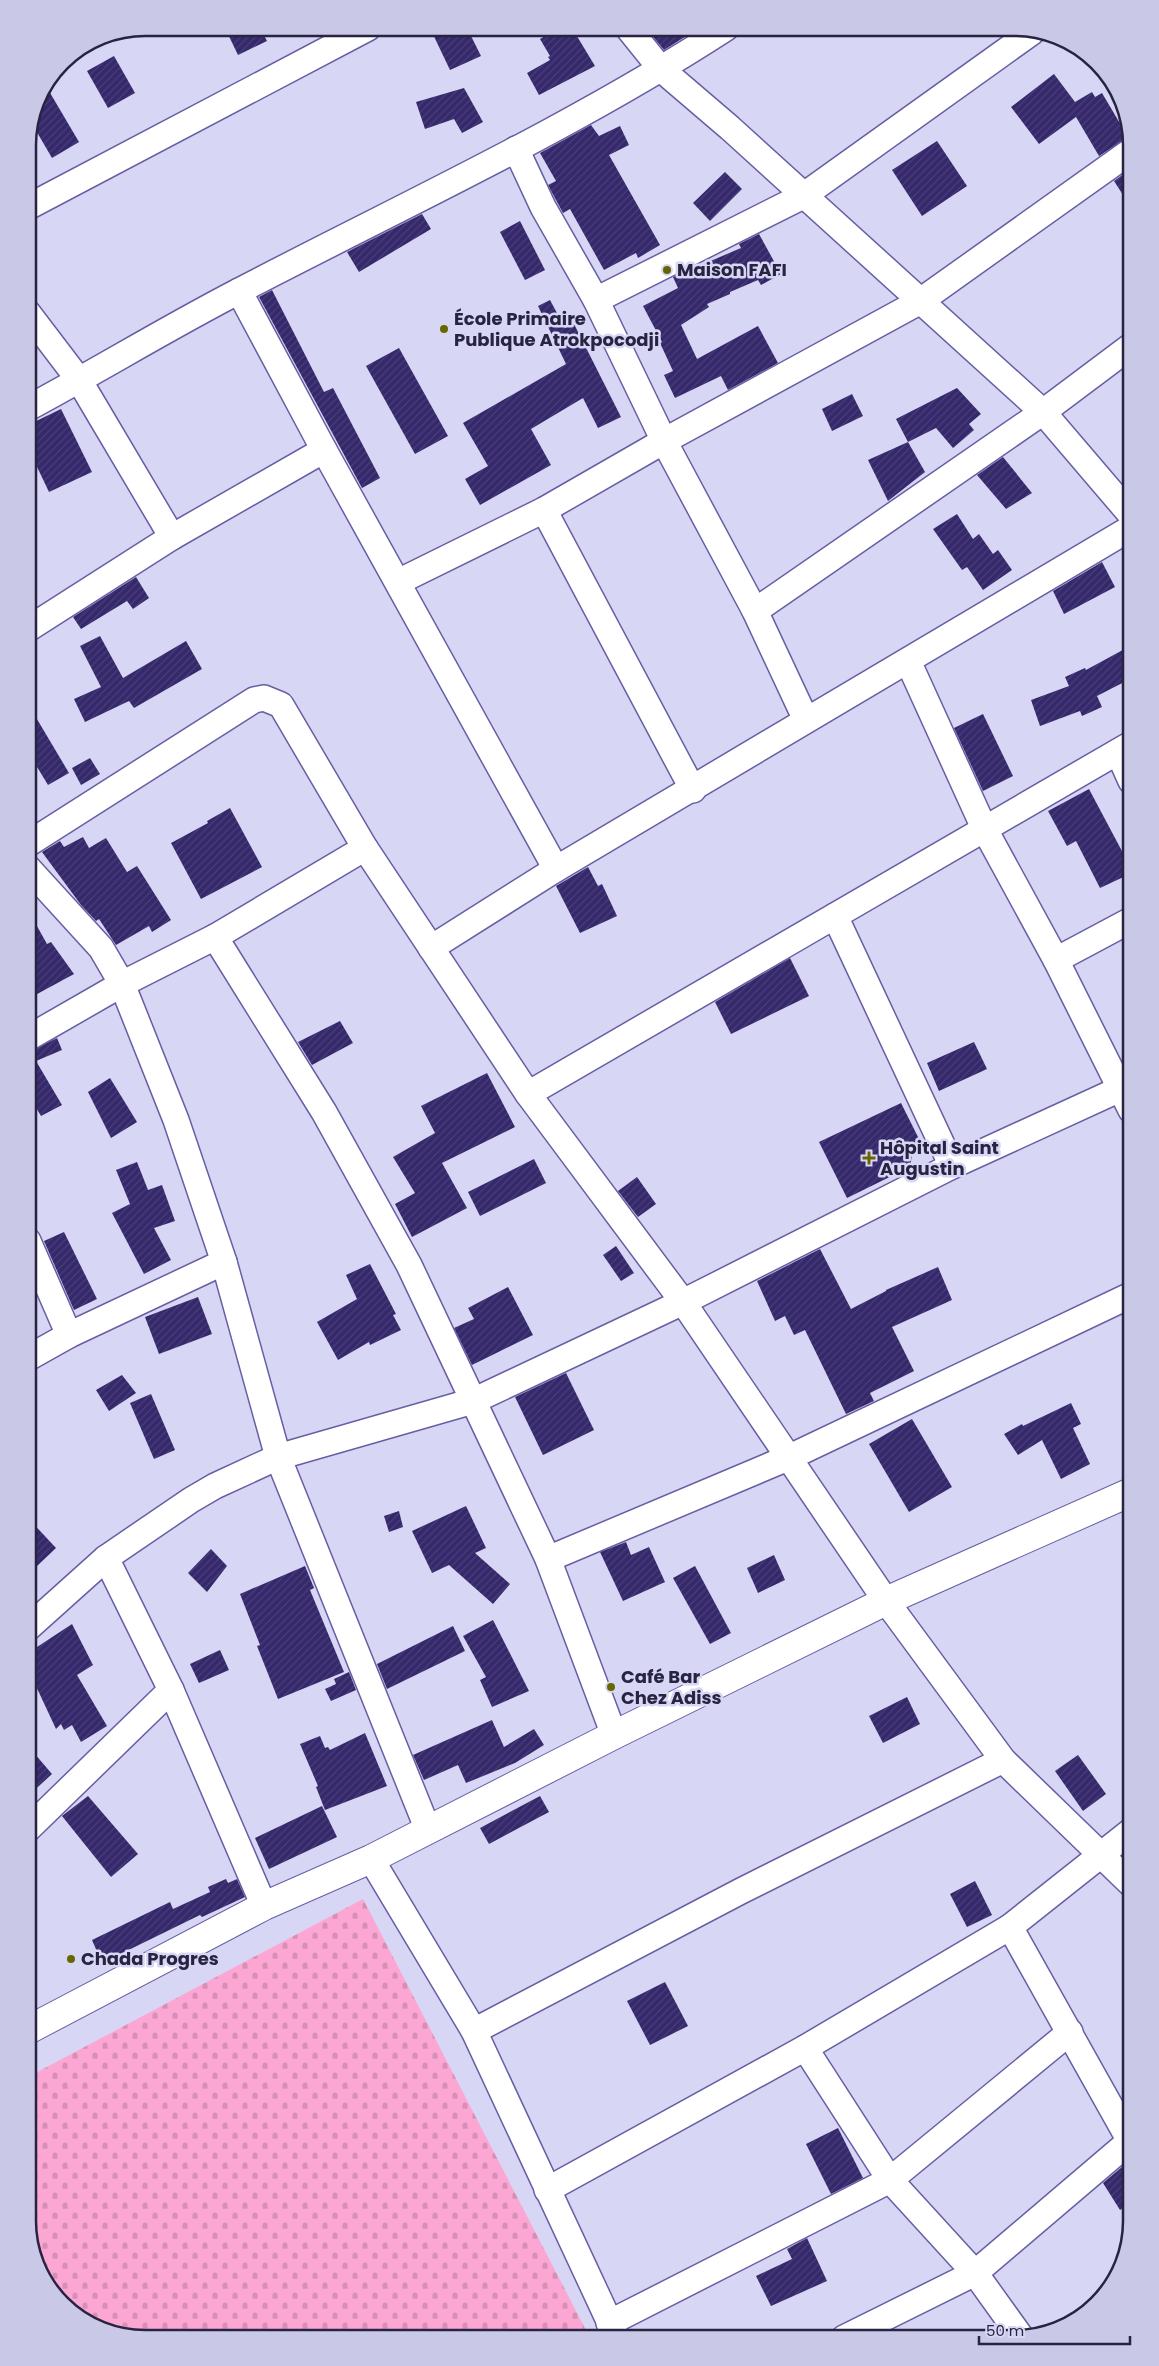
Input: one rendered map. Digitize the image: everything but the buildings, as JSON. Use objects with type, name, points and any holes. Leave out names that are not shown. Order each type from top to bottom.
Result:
[{"type":"main road","points":[[36,2026],[264,1906],[371,1859],[614,1735],[886,1601],[1123,1496]]},
{"type":"street","points":[[36,203],[353,36]]},
{"type":"street","points":[[634,36],[661,69],[1043,412],[1123,505]]},
{"type":"street","points":[[36,404],[239,291],[516,149],[661,69],[713,36]]},
{"type":"street","points":[[596,300],[804,196],[1026,37]]},
{"type":"street","points":[[516,149],[543,207],[596,300],[664,442],[755,611],[806,720]]},
{"type":"street","points":[[398,582],[544,510],[919,302],[1123,157]]},
{"type":"street","points":[[239,291],[324,450],[556,869]]},
{"type":"street","points":[[36,323],[80,380],[172,537]]},
{"type":"street","points":[[755,611],[1043,412],[1123,353]]},
{"type":"street","points":[[36,624],[172,537],[324,450]]},
{"type":"street","points":[[544,510],[693,790]]},
{"type":"street","points":[[431,948],[556,869],[693,790],[806,720],[908,661],[1123,518]]},
{"type":"street","points":[[908,661],[984,828],[1123,1085]]},
{"type":"street","points":[[36,839],[254,700],[264,698],[281,705],[365,848],[528,1094],[683,1302],[886,1601],[1003,1760],[1123,1875]]},
{"type":"street","points":[[528,1094],[1123,749]]},
{"type":"street","points":[[36,1033],[122,984],[215,937],[365,848]]},
{"type":"street","points":[[36,877],[101,948],[122,984],[176,1120],[224,1262],[278,1457],[428,1830]]},
{"type":"street","points":[[835,916],[952,1166]]},
{"type":"street","points":[[1056,960],[1123,925]]},
{"type":"street","points":[[215,937],[334,1129],[409,1265],[548,1559],[614,1735]]},
{"type":"street","points":[[36,1621],[106,1558],[191,1500],[215,1486],[278,1457],[473,1401],[683,1302],[952,1166],[1123,1096]]},
{"type":"street","points":[[36,1259],[69,1335]]},
{"type":"street","points":[[36,1354],[69,1335],[224,1262]]},
{"type":"street","points":[[548,1559],[790,1457],[1123,1299]]},
{"type":"street","points":[[106,1558],[171,1690],[264,1906]]},
{"type":"street","points":[[36,1821],[171,1690]]},
{"type":"street","points":[[474,2031],[741,1891],[1003,1760]]},
{"type":"street","points":[[547,2190],[805,2048],[1010,1927],[1123,1838]]},
{"type":"street","points":[[371,1859],[474,2031],[613,2330],[890,2180],[1070,2032]]},
{"type":"street","points":[[1010,1927],[1123,2128]]},
{"type":"street","points":[[805,2048],[890,2180],[975,2274],[1016,2330]]},
{"type":"street","points":[[860,2330],[975,2274],[1123,2149]]},
{"type":"green space","points":[[363,1899],[586,2330],[138,2330],[124,2328],[103,2321],[91,2315],[68,2298],[51,2275],[38,2242],[36,2228],[36,2073]]},
{"type":"place","name":"Maison FAFI","points":[[667,270]]},
{"type":"place","name":"École Primaire Publique Atrokpocodji","points":[[444,329]]},
{"type":"place","name":"Hôpital Saint Augustin","points":[[869,1158]]},
{"type":"place","name":"Café Bar Chez Adiss","points":[[611,1687]]},
{"type":"place","name":"Chada Progres","points":[[71,1959]]}]
